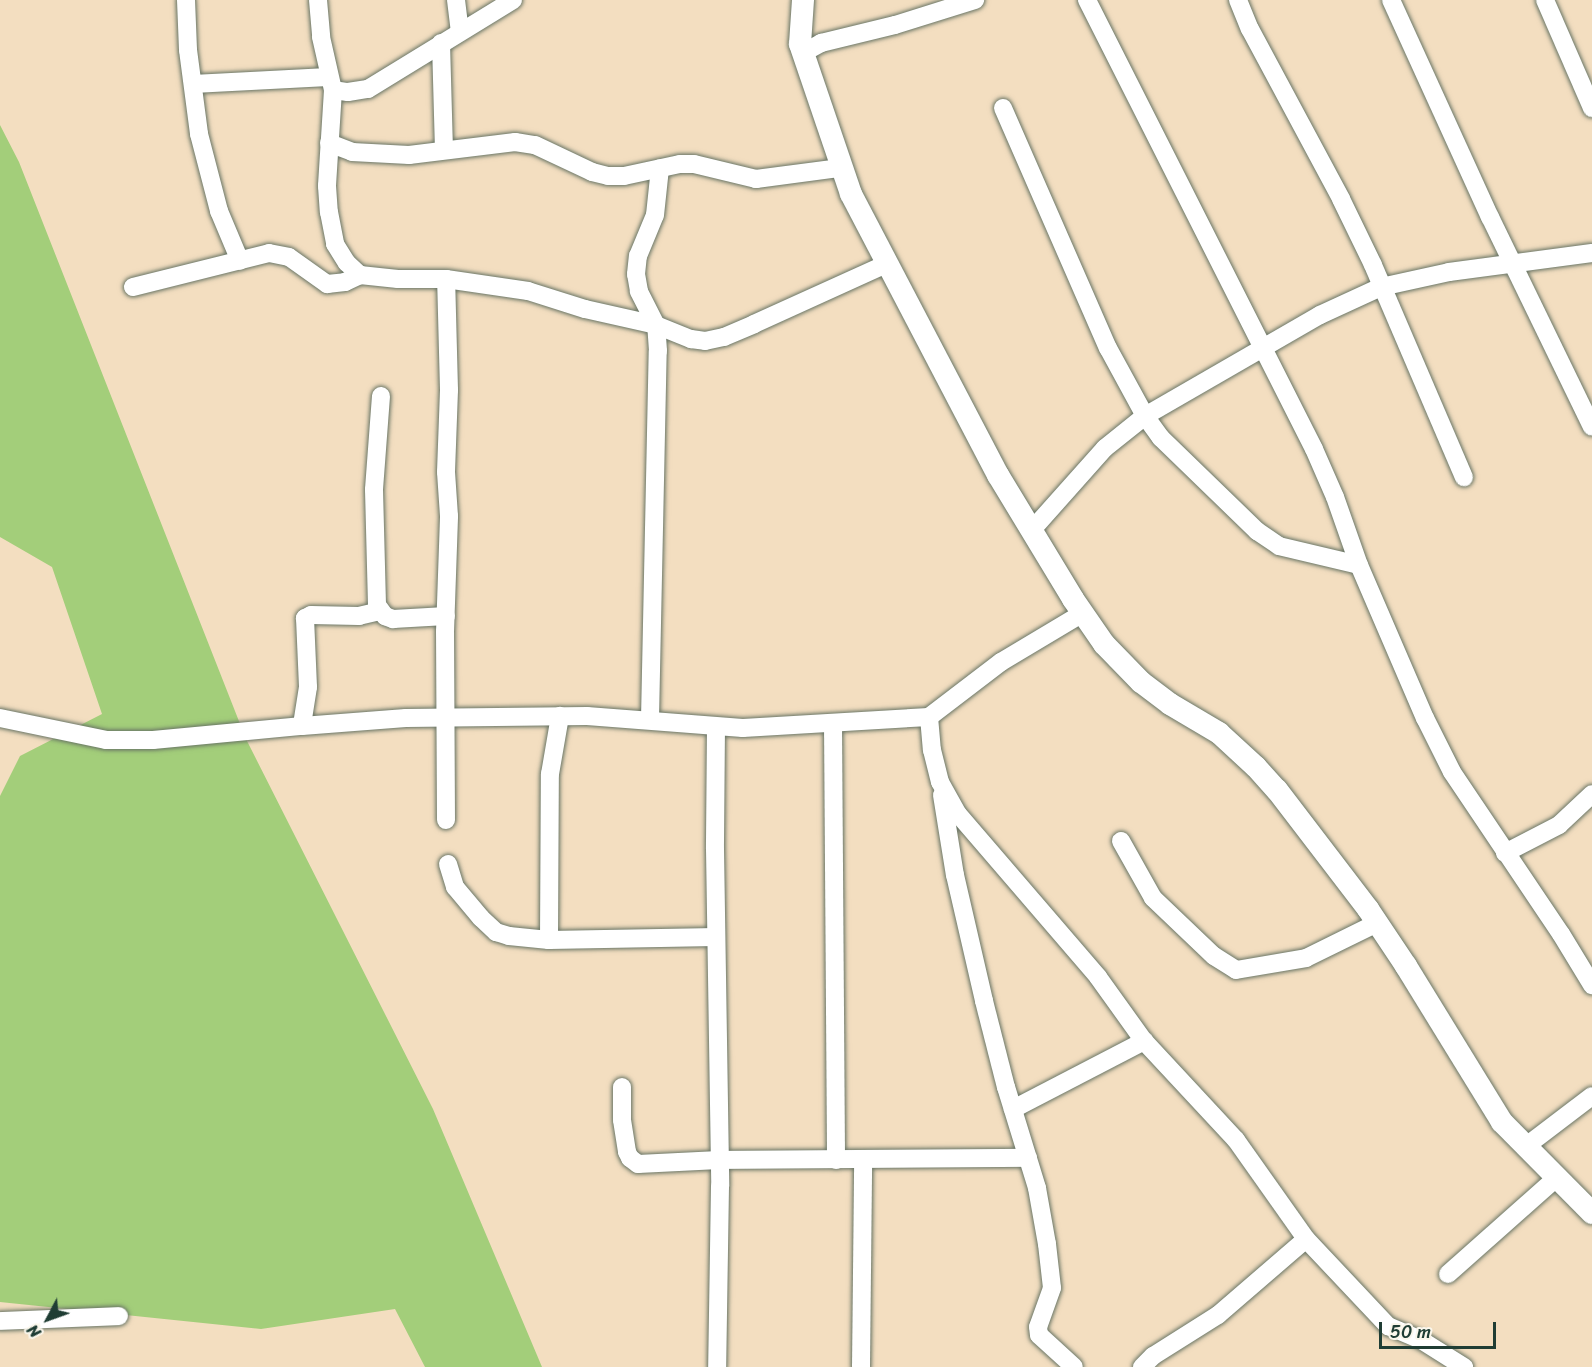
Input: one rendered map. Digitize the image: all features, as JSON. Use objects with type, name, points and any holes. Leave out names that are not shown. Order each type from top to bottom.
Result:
[{"type":"street","points":[[186,0],[199,134],[219,211],[240,261]]},
{"type":"street","points":[[318,0],[321,37],[331,83],[327,186],[335,244],[347,263],[360,275]]},
{"type":"street","points":[[456,0],[460,31]]},
{"type":"street","points":[[193,84],[331,83],[348,92],[368,89],[513,0]]},
{"type":"street","points":[[803,0],[800,44],[840,168],[886,264],[998,475],[1083,613],[1104,644],[1141,682],[1163,699],[1219,733],[1256,766],[1322,847],[1377,923],[1450,1036],[1491,1107],[1525,1147],[1592,1213]]},
{"type":"street","points":[[803,53],[821,43],[895,25],[975,0]]},
{"type":"street","points":[[1087,0],[1314,449],[1335,497],[1359,565],[1425,718],[1452,772],[1561,934],[1592,985]]},
{"type":"street","points":[[1238,0],[1289,105],[1341,199],[1464,477]]},
{"type":"street","points":[[1391,0],[1486,207],[1592,427]]},
{"type":"street","points":[[1545,0],[1592,108]]},
{"type":"street","points":[[441,43],[444,149]]},
{"type":"street","points":[[1003,108],[1099,327],[1145,416],[1161,438],[1257,531],[1279,546],[1359,565]]},
{"type":"street","points":[[329,143],[352,152],[373,155],[409,155],[515,142],[535,145],[592,172],[608,176],[624,176],[660,168],[694,164],[756,179],[840,168]]},
{"type":"street","points":[[650,720],[658,351],[656,325],[639,291],[636,274],[638,256],[655,214],[660,168]]},
{"type":"street","points":[[134,287],[269,253],[281,253],[299,262],[327,284],[345,282],[360,275],[398,279],[446,279],[528,291],[585,309],[656,325],[691,339],[705,341],[724,337],[886,264]]},
{"type":"street","points":[[1031,531],[1105,448],[1145,416],[1320,315],[1381,287],[1449,272],[1592,253]]},
{"type":"street","points":[[446,279],[449,382],[446,472],[449,516],[446,616],[446,819]]},
{"type":"street","points":[[381,396],[376,444],[374,539],[374,587],[380,611],[393,620],[446,616]]},
{"type":"street","points":[[302,726],[308,687],[305,618],[311,615],[359,616],[380,611]]},
{"type":"street","points":[[0,718],[106,740],[153,740],[302,726],[445,717],[560,716],[650,720],[716,727],[929,717],[1001,662],[1083,613]]},
{"type":"street","points":[[549,940],[550,774],[560,716]]},
{"type":"street","points":[[929,717],[932,750],[940,782],[957,887],[1012,1109],[1037,1188],[1052,1272],[1052,1288],[1038,1327],[1039,1335],[1074,1367]]},
{"type":"street","points":[[833,723],[836,1160]]},
{"type":"street","points":[[716,727],[717,1367]]},
{"type":"street","points":[[940,782],[958,814],[1098,977],[1144,1041],[1236,1140],[1306,1239],[1388,1326],[1421,1340],[1464,1367]]},
{"type":"street","points":[[1505,853],[1559,825],[1592,794]]},
{"type":"street","points":[[1121,841],[1143,883],[1158,903],[1214,956],[1236,970],[1306,958],[1377,923]]},
{"type":"street","points":[[448,864],[455,887],[496,932],[509,936],[549,940],[716,937]]},
{"type":"street","points":[[1012,1109],[1144,1041]]},
{"type":"street","points":[[622,1087],[622,1119],[627,1152],[634,1162],[1028,1158]]},
{"type":"street","points":[[1525,1147],[1592,1096]]},
{"type":"street","points":[[861,1367],[863,1160]]},
{"type":"street","points":[[1448,1274],[1556,1178]]},
{"type":"street","points":[[1142,1367],[1153,1356],[1218,1315],[1306,1239]]},
{"type":"street","points":[[0,1322],[119,1316]]},
{"type":"green space","points":[[0,125],[19,162],[246,739],[433,1109],[542,1367],[425,1367],[395,1309],[261,1329],[0,1302],[0,796],[20,756],[102,714],[52,567],[0,537]]}]
